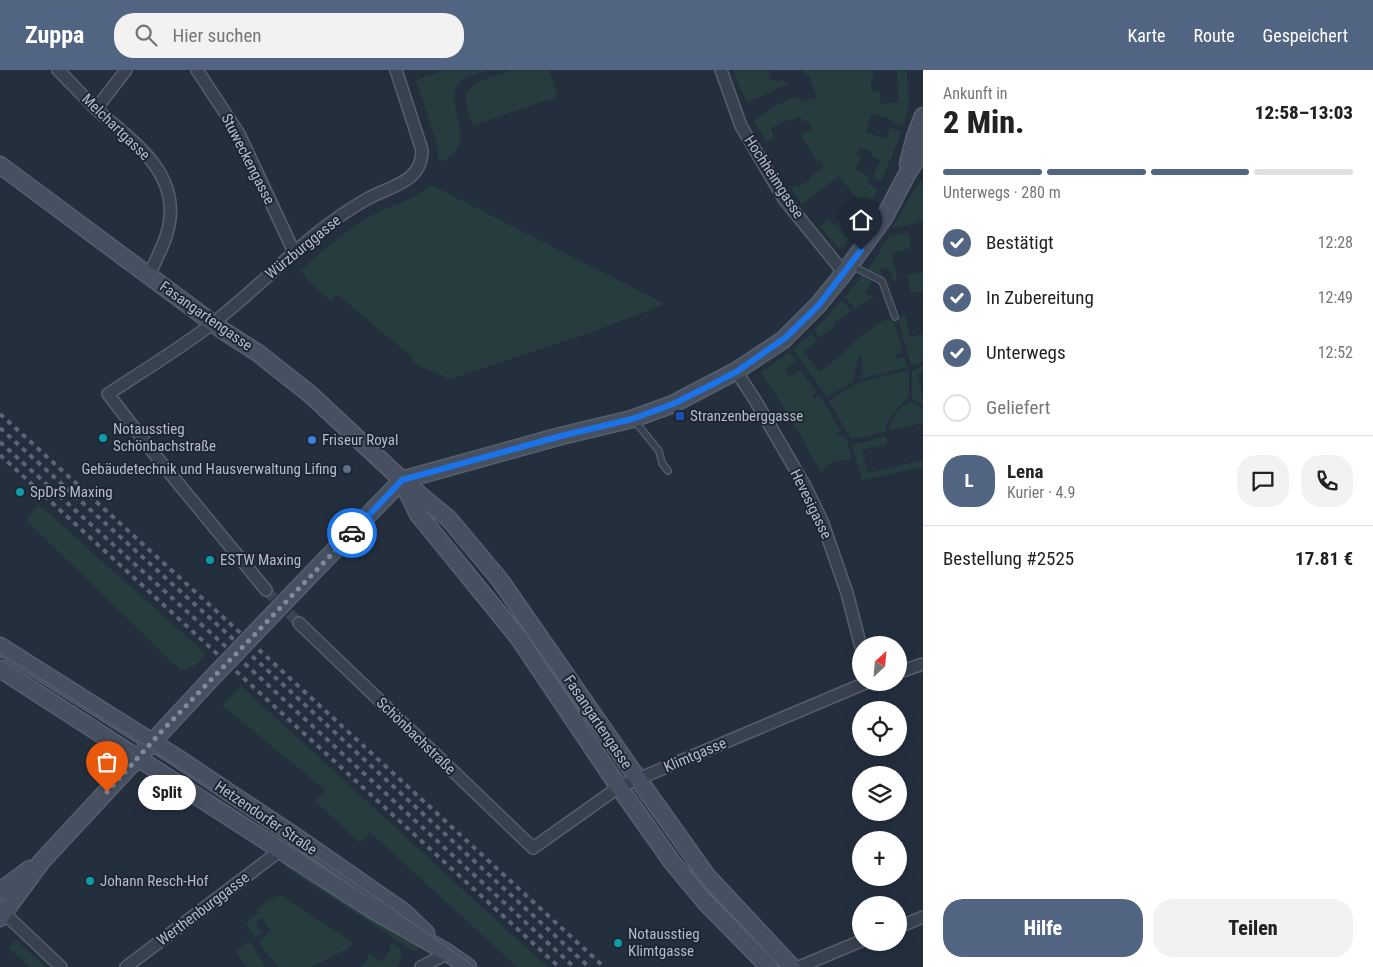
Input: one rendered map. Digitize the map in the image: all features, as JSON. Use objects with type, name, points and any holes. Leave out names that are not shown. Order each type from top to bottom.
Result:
[{"type":"main road","points":[[906,176],[915,137],[923,116]]},
{"type":"main road","points":[[2,915],[42,861],[210,680],[402,480],[561,436],[632,419],[673,404],[736,372],[785,338],[818,306],[884,218],[906,176],[923,149]]},
{"type":"main road","name":"Fasangartengasse","points":[[0,165],[213,323],[258,353],[311,395],[402,480],[449,519],[500,580],[638,780],[707,876],[792,967]]},
{"type":"main road","name":"Fasangartengasse","points":[[402,480],[418,514],[518,637],[672,862],[706,904],[769,967]]},
{"type":"main road","name":"Hetzendorfer Straße","points":[[0,646],[291,834],[404,912],[448,953]]},
{"type":"main road","name":"Hetzendorfer Straße","points":[[0,669],[373,910],[448,953],[468,967]]},
{"type":"main road","points":[[0,891],[42,861]]},
{"type":"street","name":"Melchartgasse","points":[[58,70],[96,109],[144,150],[158,171],[169,196],[170,217],[166,238],[149,275]]},
{"type":"street","points":[[96,109],[126,70]]},
{"type":"street","name":"Stuweckengasse","points":[[197,70],[239,134],[294,252]]},
{"type":"street","name":"Würzburggasse","points":[[266,590],[159,460],[108,394],[213,323],[332,221],[374,195],[413,176],[422,160],[422,150],[396,70]]},
{"type":"street","name":"Hochheimgasse","points":[[721,70],[741,126],[784,199],[847,269]]},
{"type":"street","name":"Hevesigasse","points":[[736,372],[755,400],[805,486],[822,521],[847,593],[858,636]]},
{"type":"street","name":"Schönbachstraße","points":[[299,623],[533,848]]},
{"type":"street","points":[[908,669],[923,664]]},
{"type":"street","name":"Klimtgasse","points":[[533,848],[619,787],[852,689]]},
{"type":"street","name":"Werthenburggasse","points":[[126,967],[281,850]]},
{"type":"street","points":[[2,915],[61,967]]},
{"type":"street","points":[[907,923],[923,918]]},
{"type":"street","points":[[799,967],[852,945]]},
{"type":"street","points":[[421,967],[448,953]]},
{"type":"lane","points":[[847,269],[882,281],[895,317]]},
{"type":"lane","points":[[632,419],[659,451],[662,463],[668,471]]},
{"type":"green space","points":[[445,70],[488,70],[463,80],[455,89],[455,107],[460,126],[459,144],[453,154],[441,162],[439,161],[437,145],[416,80]]},
{"type":"green space","points":[[514,70],[549,70],[558,96],[475,125],[472,123],[467,109],[467,93],[477,83]]},
{"type":"green space","points":[[733,70],[770,70],[771,80],[777,82],[784,80],[786,83],[790,83],[747,103]]},
{"type":"green space","points":[[804,70],[871,70],[875,79],[871,79],[872,92],[880,93],[880,104],[899,102],[897,70],[907,71],[909,102],[904,126],[872,113],[866,132],[886,139],[890,128],[902,132],[881,181],[873,177],[880,160],[871,156],[872,152],[860,147],[856,155],[861,157],[855,170],[870,177],[867,183],[878,189],[869,208],[844,247],[838,248],[820,226],[829,219],[834,225],[861,204],[839,176],[802,204],[791,188],[796,185],[798,187],[810,180],[811,176],[824,167],[820,160],[817,162],[801,134],[813,129],[809,122],[803,121],[800,116],[790,121],[788,119],[770,129],[774,137],[766,142],[754,121],[774,107],[795,96],[796,99],[800,97],[801,102],[817,97],[809,75],[806,76]]},
{"type":"green space","points":[[923,179],[923,222],[892,228],[913,191]]},
{"type":"green space","points":[[431,185],[665,304],[592,332],[450,379],[421,367],[412,361],[412,357],[337,294],[331,301],[310,283],[301,271],[327,247],[355,226],[382,210],[418,194]]},
{"type":"green space","points":[[908,233],[911,248],[892,253],[897,278],[894,282],[891,272],[884,268],[880,269],[882,278],[868,270],[890,235]]},
{"type":"green space","points":[[923,272],[923,291],[911,293],[907,275]]},
{"type":"green space","points":[[863,275],[872,281],[865,293],[874,298],[873,300],[871,298],[855,309],[845,297]]},
{"type":"green space","points":[[842,300],[851,311],[835,322],[836,325],[820,338],[814,330]]},
{"type":"green space","points":[[905,315],[910,337],[923,334],[923,362],[914,365],[911,364],[897,317]]},
{"type":"green space","points":[[886,319],[887,321],[893,320],[903,352],[896,354],[897,358],[904,357],[908,367],[859,379],[863,371],[861,354],[858,358],[853,382],[827,397],[793,349],[811,333],[817,341],[803,352],[820,372],[852,345],[851,343]]},
{"type":"green space","points":[[790,352],[796,362],[785,370],[790,377],[801,370],[816,392],[812,395],[814,398],[819,395],[841,431],[835,434],[837,437],[843,434],[848,443],[851,459],[833,462],[824,467],[825,470],[821,473],[797,429],[761,372]]},
{"type":"green space","points":[[923,366],[923,372],[918,374],[923,406],[912,398],[912,371]]},
{"type":"green space","points":[[909,370],[909,397],[891,417],[885,432],[851,439],[829,401],[857,383]]},
{"type":"green space","points":[[911,401],[923,409],[923,423],[889,430],[897,413]]},
{"type":"green space","points":[[886,436],[887,444],[862,450],[868,473],[923,460],[923,467],[862,480],[852,445]]},
{"type":"green space","points":[[38,504],[206,654],[197,664],[181,671],[26,520]]},
{"type":"green space","points":[[241,686],[547,967],[517,967],[370,832],[360,843],[315,801],[325,790],[222,705]]},
{"type":"green space","points":[[291,857],[421,943],[415,952],[285,867]]},
{"type":"green space","points":[[282,896],[352,942],[348,949],[310,967],[278,967],[258,942],[271,931],[262,918],[255,923],[263,933],[255,936],[246,925],[258,913],[256,910],[273,897]]},
{"type":"green space","points":[[16,940],[45,967],[30,967],[9,948]]},
{"type":"green space","points":[[249,941],[266,967],[247,967],[236,952]]},
{"type":"green space","points":[[391,943],[399,948],[402,957],[398,967],[359,967],[365,964],[369,954],[382,962],[390,950]]},
{"type":"tunnel","points":[[266,590],[299,623]]},
{"type":"tram line","points":[[0,653],[358,885],[475,967]]},
{"type":"railway","points":[[0,414],[604,967]]},
{"type":"railway","points":[[0,428],[264,667],[589,967]]},
{"type":"railway","points":[[0,442],[256,674],[574,967]]},
{"type":"railway","points":[[0,455],[559,967]]},
{"type":"way so far","points":[[107,792],[161,732],[352,533]]},
{"type":"place","name":"Stranzenberggasse","points":[[680,416]]},
{"type":"place","name":"Notausstieg Schönbachstraße","points":[[103,438]]},
{"type":"place","name":"Friseur Royal","points":[[312,440]]},
{"type":"place","name":"Gebäudetechnik und Hausverwaltung Lifing","points":[[347,469]]},
{"type":"place","name":"SpDrS Maxing","points":[[20,492]]},
{"type":"place","name":"ESTW Maxing","points":[[210,560]]},
{"type":"place","name":"Split","points":[[107,792]]},
{"type":"place","name":"Johann Resch-Hof","points":[[90,881]]},
{"type":"place","name":"Notausstieg Klimtgasse","points":[[618,943]]},
{"type":"route","points":[[352,533],[402,480],[561,436],[632,419],[673,404],[736,372],[785,338],[818,306],[861,250]]}]
